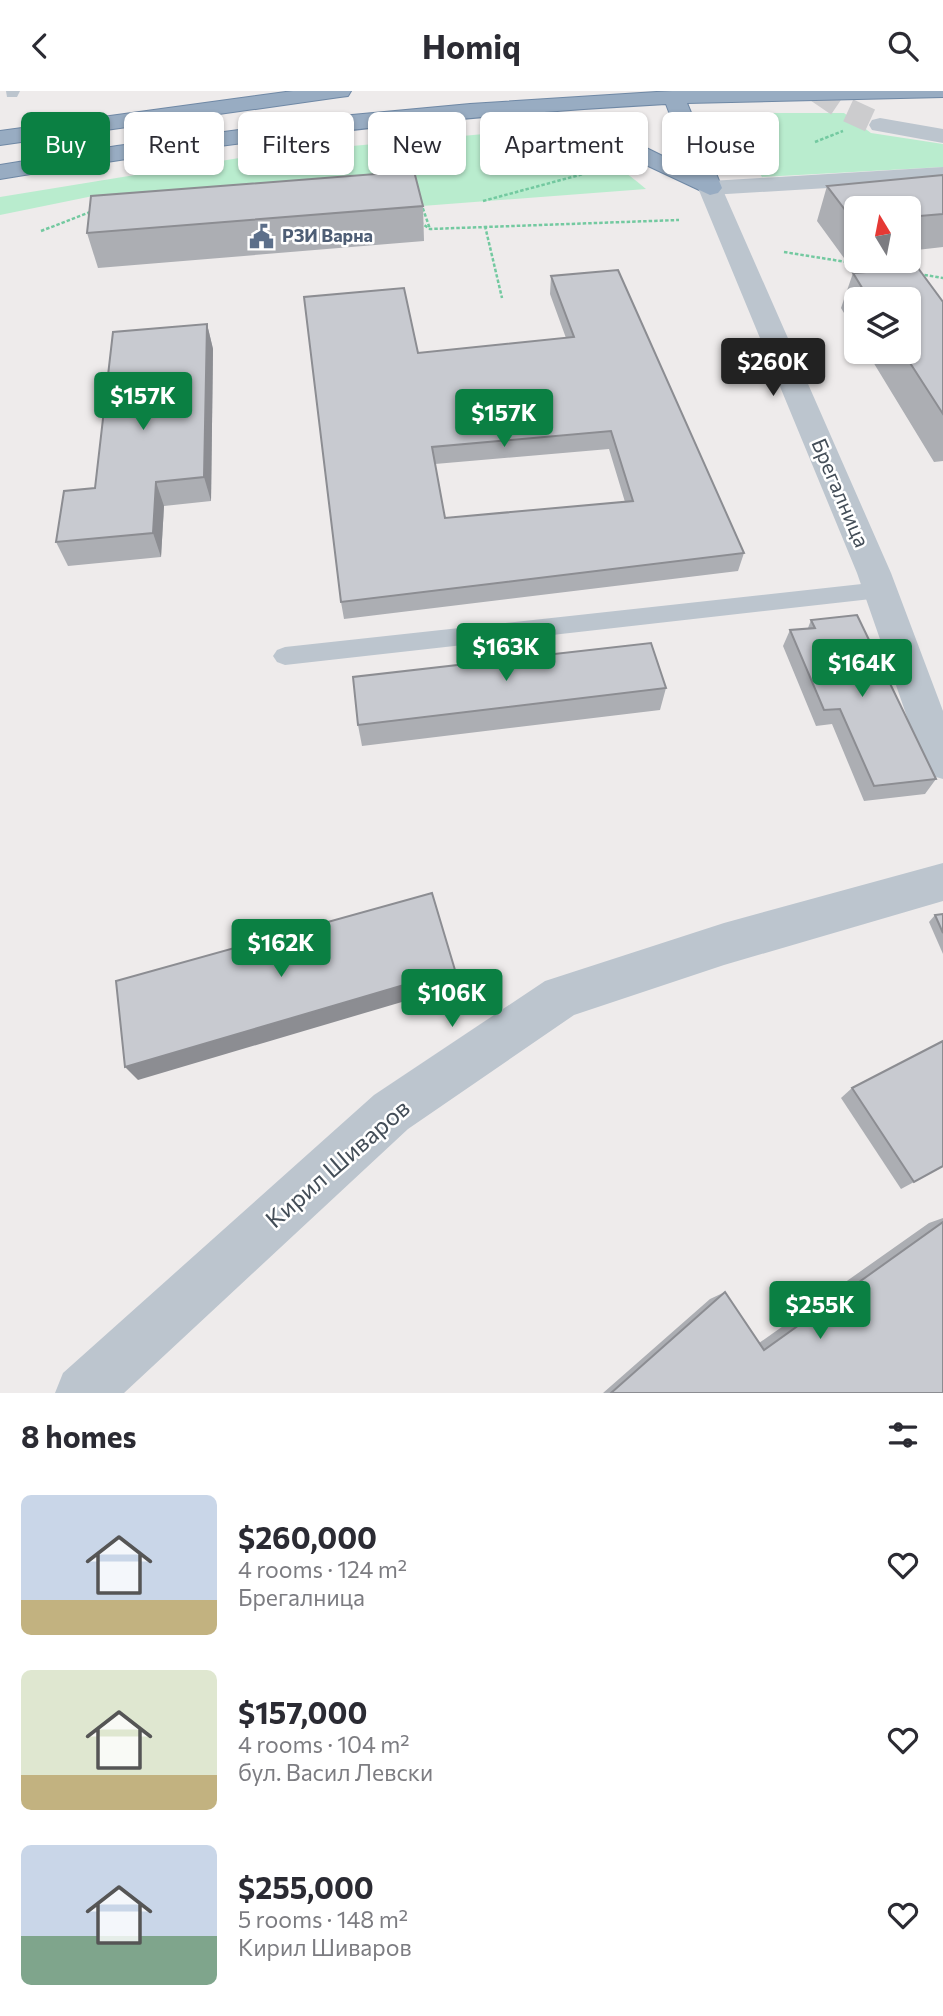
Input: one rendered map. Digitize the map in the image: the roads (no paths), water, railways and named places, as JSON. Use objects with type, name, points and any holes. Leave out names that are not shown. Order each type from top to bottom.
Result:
[{"type":"highway","points":[[0,138],[340,91]]},
{"type":"highway","points":[[354,122],[674,97],[943,91]]},
{"type":"highway","points":[[674,97],[710,188]]},
{"type":"highway","points":[[354,124],[514,123],[571,129],[647,156],[710,188]]},
{"type":"highway","points":[[0,172],[238,135]]},
{"type":"street","points":[[880,125],[943,136]]},
{"type":"street","points":[[710,188],[943,174]]},
{"type":"street","name":"Брегалница","points":[[710,188],[880,590],[943,762]]},
{"type":"street","name":"Кирил Шиваров","points":[[83,1393],[391,1112],[561,997],[724,944],[943,882]]},
{"type":"lane","points":[[285,656],[880,590]]},
{"type":"tunnel","points":[[818,91],[843,108],[880,125]]},
{"type":"place","name":"РЗИ Варна","points":[[262,236]]}]
